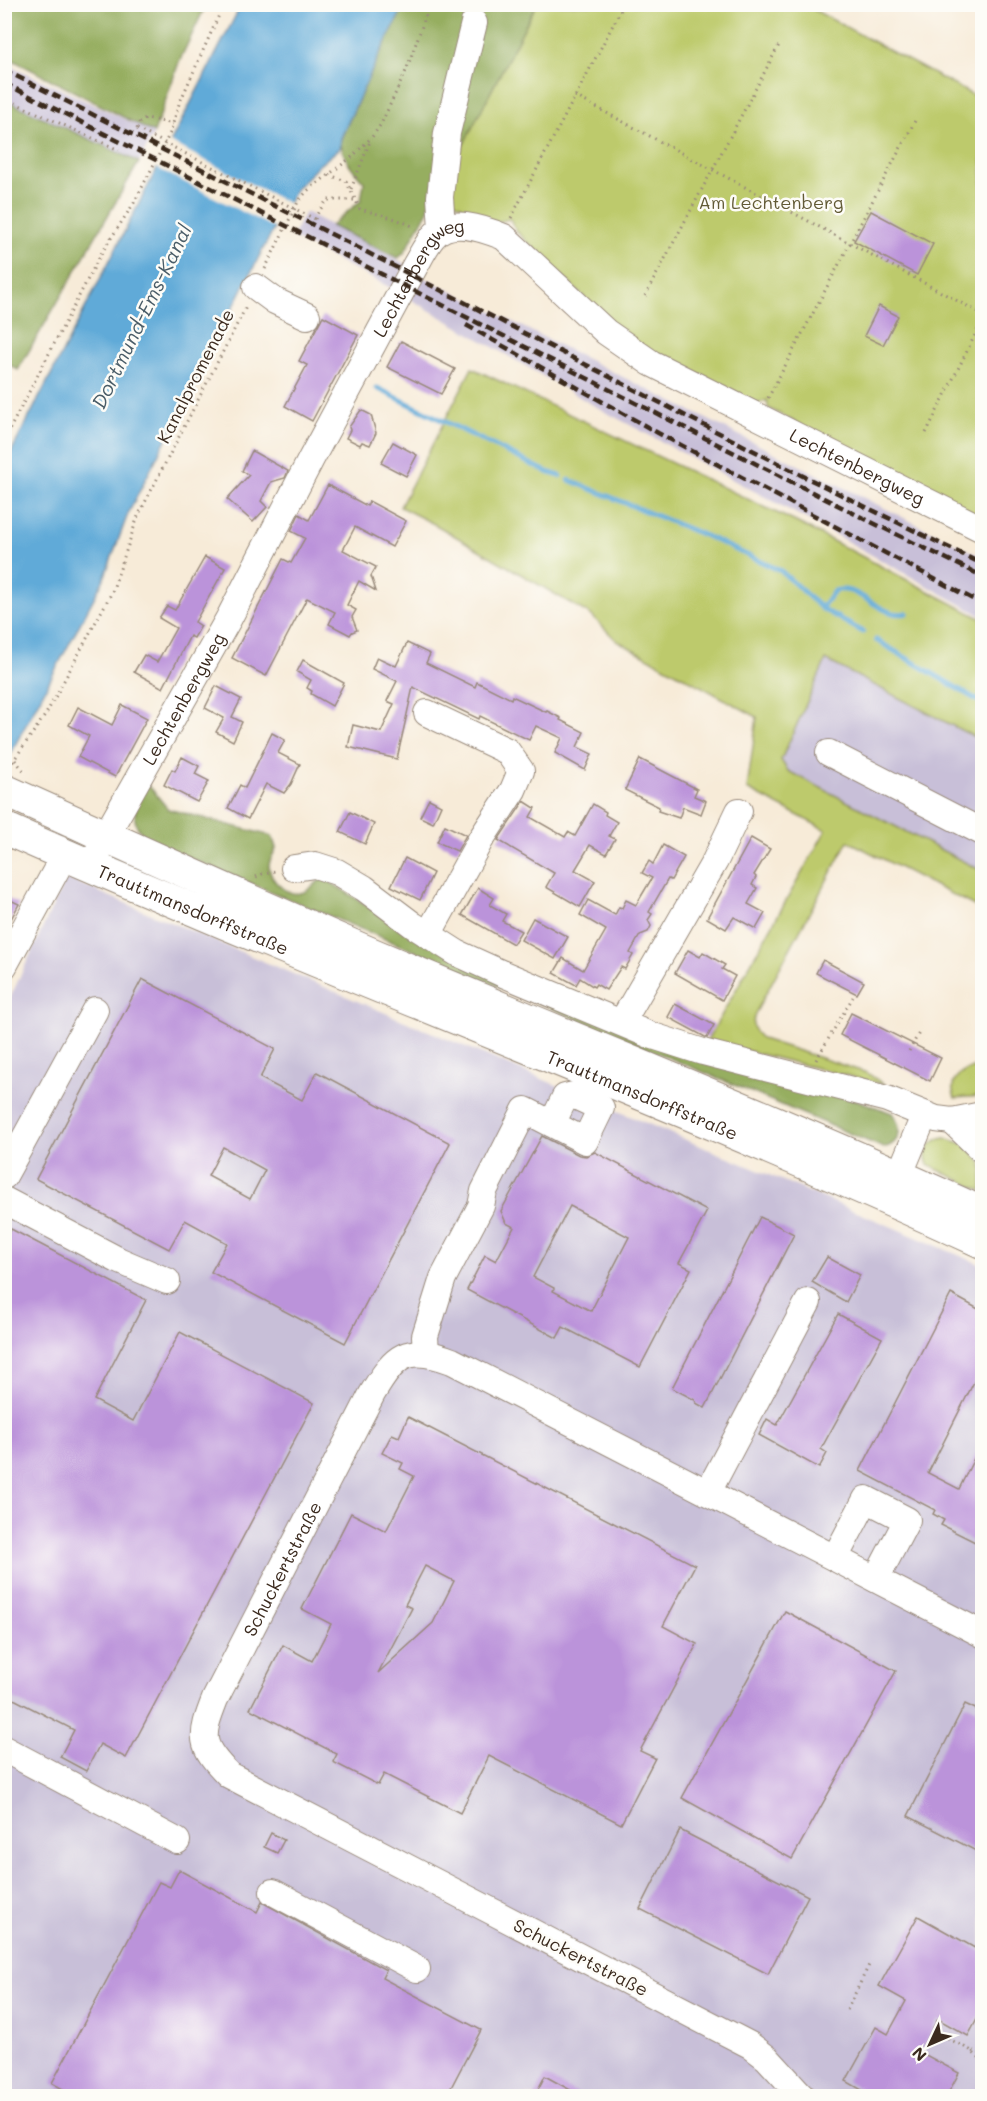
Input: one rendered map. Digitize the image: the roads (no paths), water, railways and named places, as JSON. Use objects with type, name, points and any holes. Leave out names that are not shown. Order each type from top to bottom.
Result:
[{"type":"main road","points":[[7,785],[105,837]]},
{"type":"main road","points":[[4,828],[91,867]]},
{"type":"main road","name":"Trauttmansdorffstraße","points":[[105,837],[894,1187],[982,1242]]},
{"type":"main road","name":"Trauttmansdorffstraße","points":[[91,867],[894,1187],[982,1213]]},
{"type":"street","points":[[438,232],[447,133],[474,23]]},
{"type":"street","name":"Lechtenbergweg","points":[[105,837],[230,618],[317,449],[438,232],[465,226],[488,230],[504,237],[606,332],[651,363],[982,529]]},
{"type":"street","points":[[256,287],[275,301],[308,316]]},
{"type":"street","points":[[427,713],[507,751],[521,771],[513,790],[481,839],[428,935]]},
{"type":"street","points":[[830,753],[982,832]]},
{"type":"street","points":[[622,1022],[715,861],[739,811]]},
{"type":"street","name":"Trauttmansdorffstraße","points":[[91,867],[105,837]]},
{"type":"street","points":[[4,966],[59,865]]},
{"type":"street","points":[[294,868],[315,865],[338,872],[364,888],[428,935],[472,960],[650,1035],[690,1048],[887,1098],[924,1116],[952,1121],[982,1115]]},
{"type":"street","points":[[4,1176],[95,1010]]},
{"type":"street","points":[[552,1124],[565,1097],[573,1095],[601,1108],[585,1141],[552,1124],[525,1110],[484,1191],[481,1206],[443,1278],[425,1336],[426,1353],[452,1361],[982,1634]]},
{"type":"street","points":[[894,1187],[924,1116]]},
{"type":"street","points":[[952,1121],[982,1150]]},
{"type":"street","points":[[4,1200],[118,1260],[168,1281]]},
{"type":"street","points":[[708,1492],[808,1302]]},
{"type":"street","name":"Schuckertstraße","points":[[426,1353],[413,1353],[391,1364],[362,1411],[214,1700],[204,1728],[206,1744],[212,1758],[229,1775],[258,1791],[750,2045],[767,2058],[802,2097]]},
{"type":"street","points":[[835,1557],[866,1499],[907,1520],[876,1579]]},
{"type":"street","points":[[4,1749],[177,1841]]},
{"type":"street","points":[[273,1892],[417,1969]]},
{"type":"water","name":"Dortmund-Ems-Kanal","points":[[241,5],[405,5],[341,138],[340,148],[318,166],[296,189],[262,251],[128,514],[103,581],[5,764],[5,464]]},
{"type":"waterway","points":[[377,388],[547,472],[560,476]]},
{"type":"waterway","points":[[569,480],[706,536],[781,571],[821,608],[863,632]]},
{"type":"waterway","points":[[821,608],[834,591],[843,590],[861,596],[888,611],[897,614],[907,613]]},
{"type":"waterway","points":[[876,640],[982,703]]},
{"type":"railway","points":[[4,70],[337,237],[799,474],[982,564]]},
{"type":"railway","points":[[4,83],[982,576]]},
{"type":"railway","points":[[466,325],[658,433],[982,604]]},
{"type":"park label","name":"Am Lechtenberg","points":[[771,202]]}]
